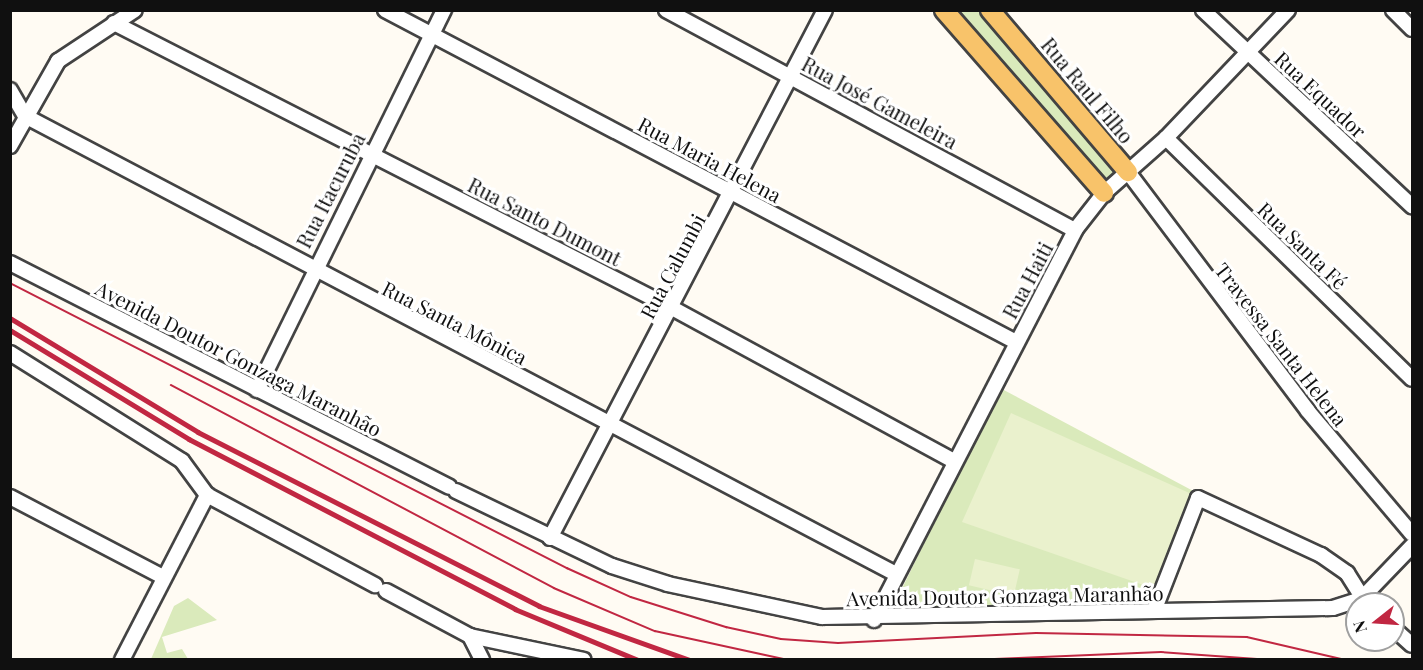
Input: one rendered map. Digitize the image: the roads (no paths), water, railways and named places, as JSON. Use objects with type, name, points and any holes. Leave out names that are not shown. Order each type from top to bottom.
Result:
[{"type":"main road","points":[[944,10],[1104,193]]},
{"type":"main road","name":"Rua Raul Filho","points":[[990,10],[1128,172]]},
{"type":"street","points":[[10,146],[58,61],[135,10]]},
{"type":"street","name":"Rua Maria Helena","points":[[385,10],[1016,342]]},
{"type":"street","name":"Rua Itacuruba","points":[[257,390],[312,270],[444,10]]},
{"type":"street","name":"Rua José Gameleira","points":[[666,10],[1075,230]]},
{"type":"street","name":"Rua Calumbi","points":[[550,538],[734,193],[825,10]]},
{"type":"street","name":"Rua Equador","points":[[1203,10],[1413,206]]},
{"type":"street","name":"Rua Haiti","points":[[874,620],[1075,230],[1104,193],[1166,138],[1250,54],[1288,10]]},
{"type":"street","points":[[1394,10],[1413,28]]},
{"type":"street","name":"Rua Santo Dumont","points":[[114,23],[672,308],[954,461]]},
{"type":"street","points":[[10,90],[25,116]]},
{"type":"street","name":"Rua Santa Mônica","points":[[25,116],[312,270],[896,574]]},
{"type":"street","name":"Rua Santa Fé","points":[[1166,138],[1409,369]]},
{"type":"street","name":"Travessa Santa Helena","points":[[1128,172],[1308,411],[1413,534]]},
{"type":"street","name":"Avenida Doutor Gonzaga Maranhão","points":[[10,263],[550,538],[668,584],[812,615],[874,620],[1333,608],[1345,606]]},
{"type":"street","points":[[10,353],[182,461],[207,495],[470,636],[584,660]]},
{"type":"street","points":[[122,660],[207,495]]},
{"type":"street","points":[[10,497],[164,577]]},
{"type":"street","points":[[1154,611],[1198,498],[1321,555],[1347,573],[1357,592]]},
{"type":"street","points":[[1372,592],[1413,546]]},
{"type":"street","points":[[470,636],[482,660]]},
{"type":"tram line","points":[[10,283],[567,568],[631,597],[726,627],[781,639],[838,643],[1036,633],[1247,637],[1346,660]]},
{"type":"tram line","points":[[171,385],[554,588],[655,631],[788,660]]},
{"type":"tram line","points":[[971,660],[1161,652],[1271,660]]},
{"type":"railway","points":[[10,318],[198,432],[539,606],[690,660]]},
{"type":"railway","points":[[10,330],[189,439],[515,609],[638,660]]}]
